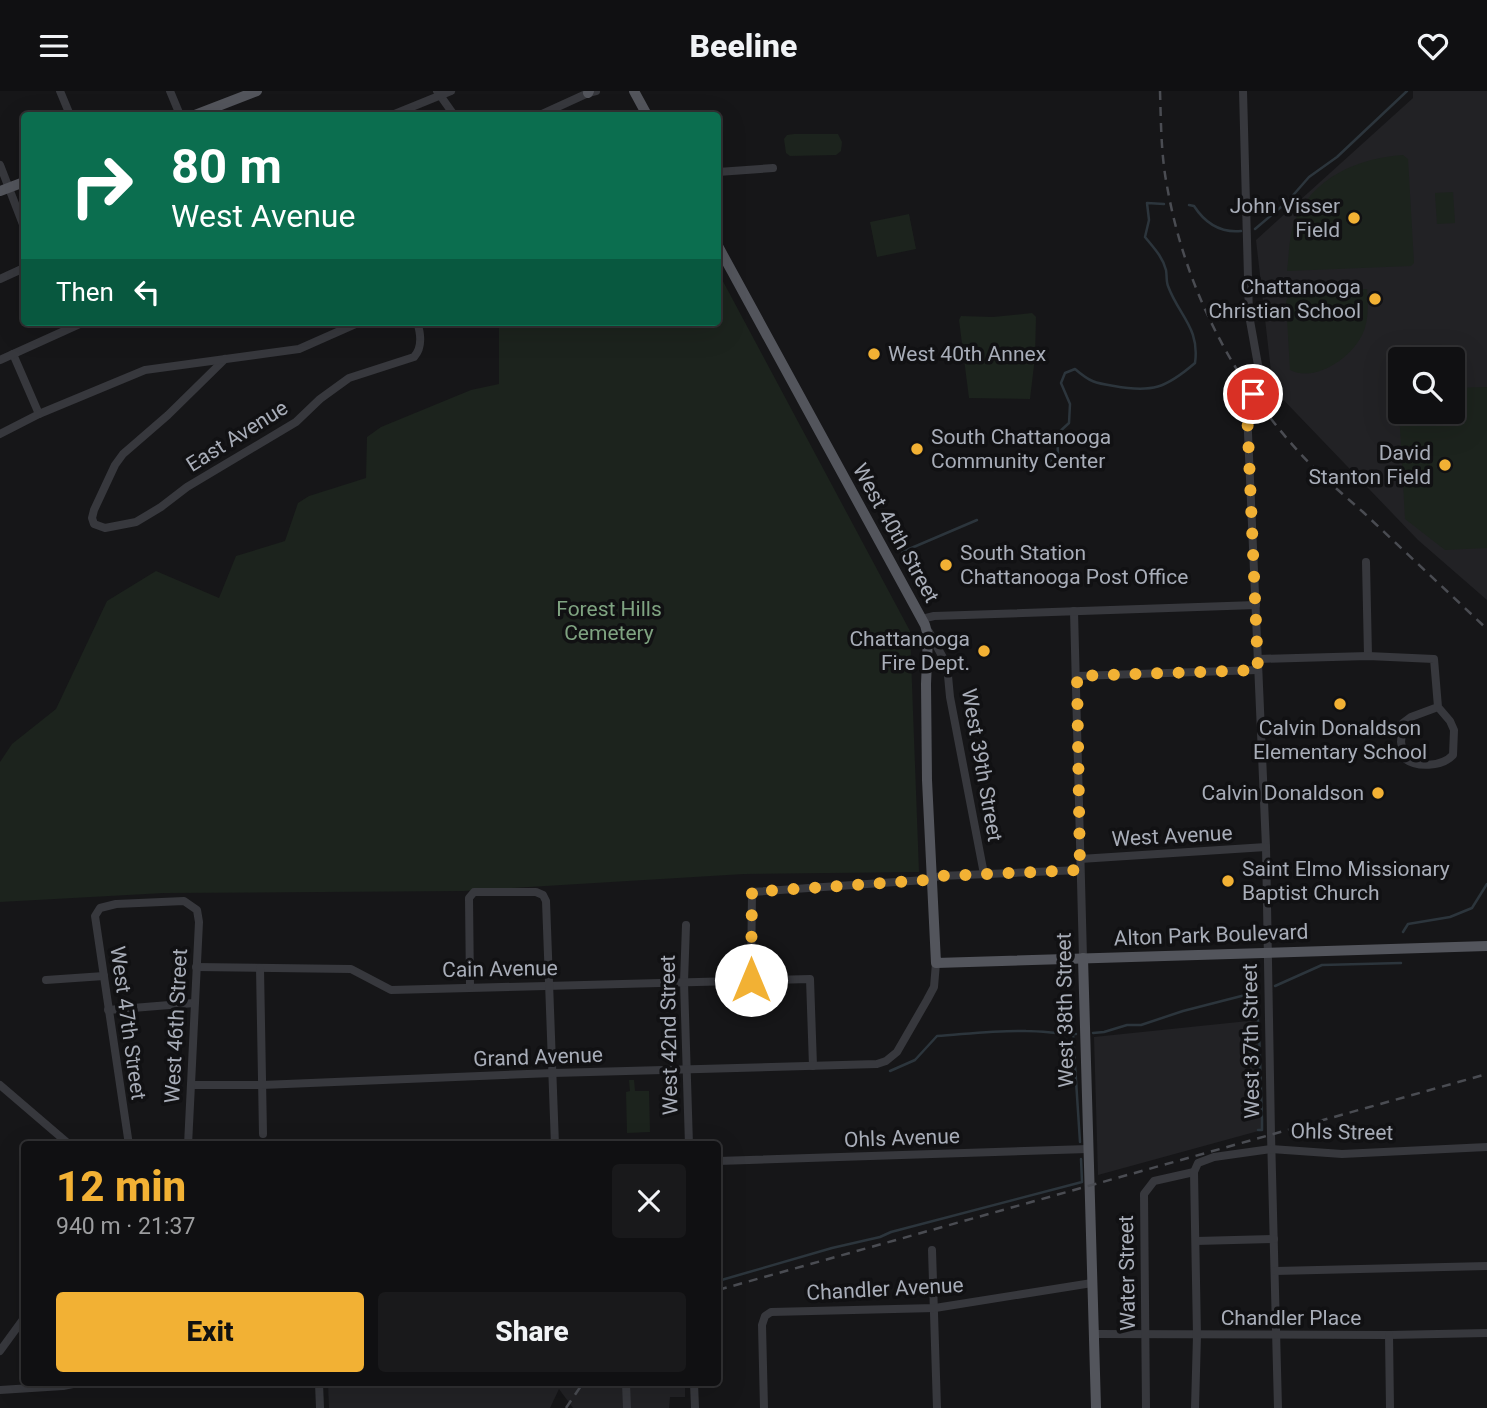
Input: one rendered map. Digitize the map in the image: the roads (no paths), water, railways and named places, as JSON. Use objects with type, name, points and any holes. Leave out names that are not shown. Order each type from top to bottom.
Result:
[{"type":"main road","points":[[203,112],[257,91]]},
{"type":"main road","points":[[634,91],[645,112]]},
{"type":"main road","name":"West 40th Street","points":[[721,252],[923,622],[928,636],[926,698],[936,963]]},
{"type":"main road","name":"Alton Park Boulevard","points":[[936,963],[1487,946]]},
{"type":"main road","name":"West 38th Street","points":[[1083,958],[1096,1408]]},
{"type":"street","points":[[60,91],[69,112]]},
{"type":"street","points":[[170,91],[179,112]]},
{"type":"street","points":[[398,112],[439,93],[451,91]]},
{"type":"street","name":"West 37th Street","points":[[1242,91],[1249,315],[1260,376],[1260,385],[1248,401],[1247,410],[1266,847],[1278,1408]]},
{"type":"street","points":[[547,112],[591,92]]},
{"type":"street","points":[[439,93],[452,112]]},
{"type":"street","points":[[0,165],[5,190],[21,221]]},
{"type":"street","points":[[721,171],[773,168]]},
{"type":"street","points":[[0,279],[21,269]]},
{"type":"street","points":[[0,360],[63,326]]},
{"type":"street","points":[[0,435],[39,414],[145,370],[299,349],[351,326]]},
{"type":"street","name":"East Avenue","points":[[225,359],[168,415],[123,454],[94,510],[94,524],[105,529],[136,522],[187,487],[296,422],[320,399],[349,378],[414,357],[421,335],[418,326]]},
{"type":"street","points":[[13,354],[39,414]]},
{"type":"street","points":[[1366,562],[1368,656]]},
{"type":"street","points":[[923,622],[934,616],[1256,605]]},
{"type":"street","name":"West 38th Street","points":[[1074,611],[1083,958]]},
{"type":"street","name":"West 39th Street","points":[[923,622],[947,666],[950,697],[984,874]]},
{"type":"street","points":[[1258,659],[1368,656],[1434,659],[1438,708],[1450,720],[1454,730],[1453,755],[1448,762],[1410,764],[1404,758],[1401,742],[1403,723],[1411,717],[1438,708]]},
{"type":"street","points":[[1077,676],[1258,670]]},
{"type":"street","name":"West Avenue","points":[[1080,859],[1266,847]]},
{"type":"street","points":[[751,980],[752,892],[984,874],[1080,870]]},
{"type":"street","points":[[470,986],[469,898],[474,892],[536,892],[543,895],[546,901],[551,986],[555,1141]]},
{"type":"street","name":"West 46th Street","points":[[100,908],[116,904],[184,901],[197,910],[199,922],[188,1141]]},
{"type":"street","name":"West 47th Street","points":[[100,908],[95,916],[128,1141]]},
{"type":"street","name":"West 42nd Street","points":[[686,925],[684,982],[689,1141]]},
{"type":"street","name":"West 40th Street","points":[[886,1061],[897,1052],[934,987],[936,963]]},
{"type":"street","name":"Cain Avenue","points":[[196,967],[351,969],[391,990],[810,979],[813,1066]]},
{"type":"street","points":[[260,968],[263,1134]]},
{"type":"street","points":[[46,980],[104,977]]},
{"type":"street","points":[[108,1010],[194,1003]]},
{"type":"street","name":"Grand Avenue","points":[[191,1085],[262,1085],[813,1066],[886,1061]]},
{"type":"street","points":[[0,1085],[65,1141]]},
{"type":"street","name":"Ohls Street","points":[[1196,1168],[1214,1157],[1271,1149],[1342,1154],[1487,1147]]},
{"type":"street","name":"Ohls Avenue","points":[[721,1161],[1088,1149]]},
{"type":"street","points":[[1195,1408],[1196,1168]]},
{"type":"street","name":"Water Street","points":[[1146,1408],[1144,1194],[1154,1181],[1196,1168]]},
{"type":"street","points":[[1196,1241],[1274,1239]]},
{"type":"street","points":[[932,1250],[937,1408]]},
{"type":"street","points":[[1275,1271],[1487,1266]]},
{"type":"street","name":"Chandler Avenue","points":[[764,1408],[762,1325],[765,1316],[771,1312],[935,1308],[1092,1283]]},
{"type":"street","points":[[0,1351],[21,1322]]},
{"type":"street","name":"Chandler Place","points":[[1095,1334],[1487,1333]]},
{"type":"street","points":[[1389,1335],[1390,1408]]},
{"type":"street","points":[[0,1390],[63,1386]]},
{"type":"street","points":[[319,1386],[320,1408]]},
{"type":"street","points":[[626,1386],[627,1408]]},
{"type":"street","points":[[694,1386],[695,1408]]},
{"type":"waterway","points":[[1255,229],[1288,201],[1309,177],[1337,157],[1407,91]]},
{"type":"waterway","points":[[1045,465],[1058,455],[1057,434],[1069,423],[1070,404],[1061,383],[1065,373],[1075,369],[1097,383],[1139,389],[1167,383],[1195,363],[1196,351],[1192,331],[1168,286],[1163,261],[1145,237],[1149,220],[1147,203],[1164,204]]},
{"type":"waterway","points":[[1189,205],[1194,206],[1214,226],[1241,231]]},
{"type":"waterway","points":[[902,552],[977,520]]},
{"type":"waterway","points":[[1403,932],[1408,924],[1450,917],[1472,908],[1487,884]]},
{"type":"waterway","points":[[1275,986],[1322,965],[1401,963]]},
{"type":"waterway","points":[[1093,1033],[1127,1025],[1141,1025],[1257,992]]},
{"type":"waterway","points":[[1255,993],[1262,1120],[1262,1130],[1258,1130]]},
{"type":"waterway","points":[[890,1071],[915,1060],[937,1036],[1015,1031],[1076,1034]]},
{"type":"waterway","points":[[1073,1034],[1080,1142]]},
{"type":"waterway","points":[[721,1280],[1082,1182],[1081,1159]]},
{"type":"railway","points":[[1160,91],[1164,163],[1175,222],[1197,290],[1228,354],[1267,414],[1298,452],[1487,629]]},
{"type":"railway","points":[[721,1289],[1487,1074]]},
{"type":"railway","points":[[566,1408],[581,1386]]},
{"type":"place","name":"John Visser Field","points":[[1354,218]]},
{"type":"place","name":"Chattanooga Christian School","points":[[1375,299]]},
{"type":"place","name":"West 40th Annex","points":[[874,354]]},
{"type":"place","name":"South Chattanooga Community Center","points":[[917,449]]},
{"type":"place","name":"David Stanton Field","points":[[1445,465]]},
{"type":"place","name":"South Station Chattanooga Post Office","points":[[946,565]]},
{"type":"place","name":"Chattanooga Fire Dept.","points":[[984,651]]},
{"type":"place","name":"Calvin Donaldson Elementary School","points":[[1340,704]]},
{"type":"place","name":"Calvin Donaldson","points":[[1378,793]]},
{"type":"place","name":"Saint Elmo Missionary Baptist Church","points":[[1228,881]]},
{"type":"park label","name":"Forest Hills Cemetery","points":[[609,621]]}]
